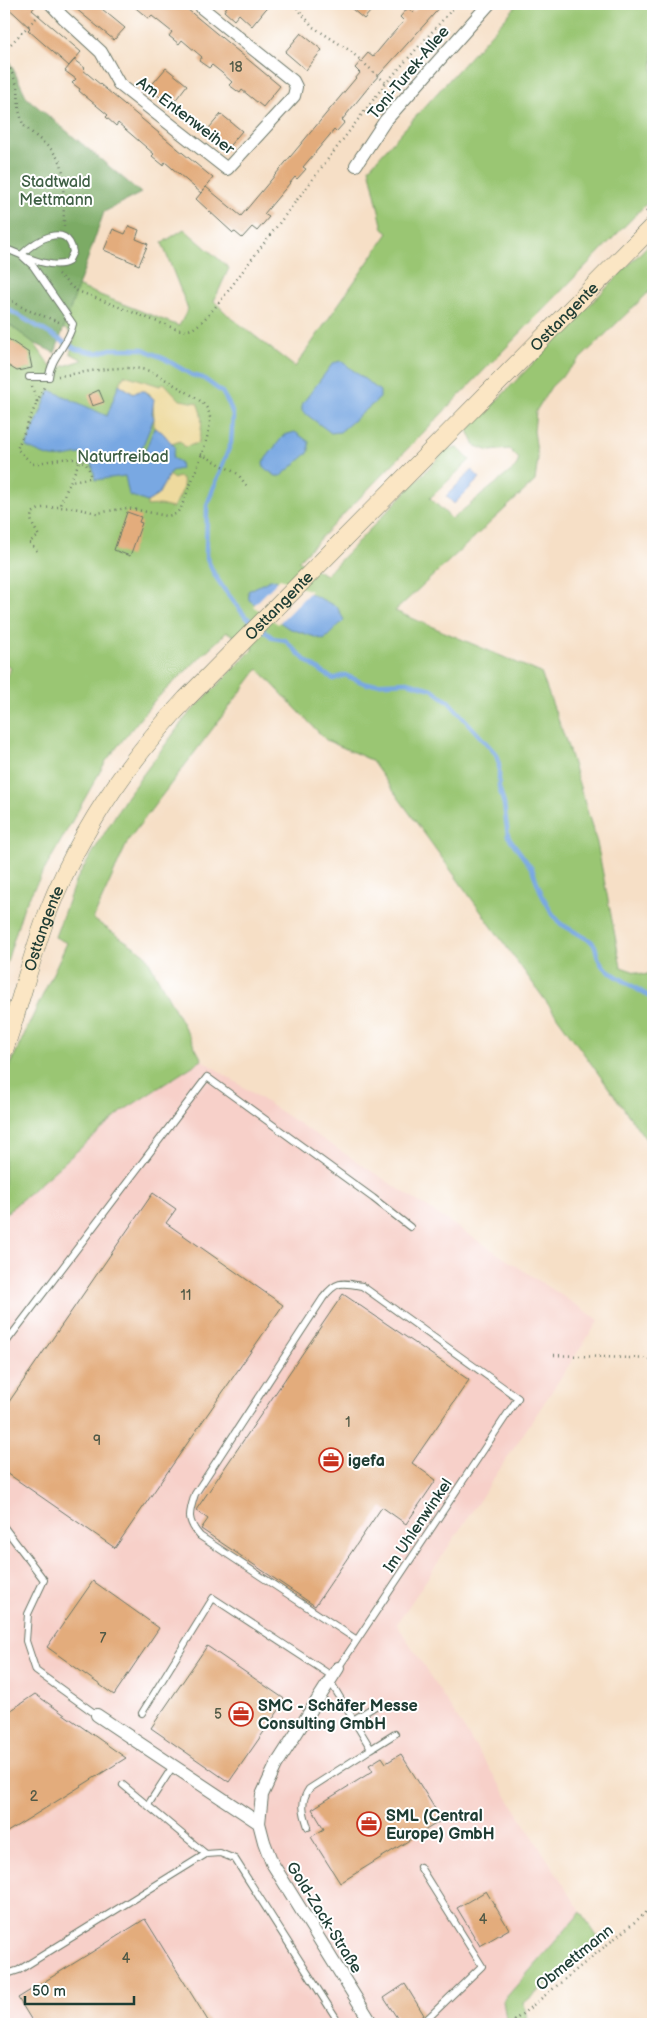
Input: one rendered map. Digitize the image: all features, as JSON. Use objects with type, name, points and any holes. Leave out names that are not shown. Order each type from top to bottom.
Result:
[{"type":"main road","name":"Osttangente","points":[[4,1050],[43,927],[61,883],[83,839],[110,795],[148,742],[213,671],[653,226]]},
{"type":"street","name":"Am Entenweiher","points":[[47,7],[62,17],[101,52],[119,84],[227,169],[294,96],[296,87],[293,81],[202,8],[200,4]]},
{"type":"street","name":"Toni-Turek-Allee","points":[[356,165],[385,121],[488,4]]},
{"type":"street","name":"Gold-Zack-Straße","points":[[333,1675],[276,1765],[262,1795],[259,1824],[272,1863],[372,2024]]},
{"type":"street","points":[[97,1715],[259,1824]]},
{"type":"lane","points":[[4,248],[21,255],[54,266],[63,265],[72,257],[73,249],[65,236],[51,236],[21,255]]},
{"type":"lane","points":[[21,255],[33,266],[72,320],[72,328],[62,350],[50,366],[49,377],[28,377]]},
{"type":"lane","points":[[4,1345],[206,1076],[410,1227]]},
{"type":"lane","name":"Im Uhlenwinkel","points":[[333,1675],[357,1640],[518,1398],[362,1286],[344,1283],[332,1286],[322,1298],[195,1494],[189,1514],[194,1529],[200,1536],[357,1640]]},
{"type":"lane","points":[[4,1527],[44,1580],[28,1614],[26,1641],[36,1671],[97,1715]]},
{"type":"lane","points":[[142,1713],[213,1598],[333,1675],[353,1720],[371,1749]]},
{"type":"lane","points":[[353,1720],[377,1705]]},
{"type":"lane","points":[[308,1827],[302,1809],[304,1796],[308,1789],[394,1734]]},
{"type":"lane","points":[[148,1806],[173,1766]]},
{"type":"lane","points":[[123,1786],[206,1854]]},
{"type":"lane","points":[[4,1975],[19,1970],[206,1854],[220,1853],[236,1859],[340,2024]]},
{"type":"lane","points":[[420,1867],[482,1966],[422,2024]]},
{"type":"path","points":[[294,4],[313,28],[349,50],[386,83]]},
{"type":"path","points":[[54,266],[61,278],[75,290],[176,329],[193,328],[218,302],[242,272],[386,83],[457,4]]},
{"type":"path","points":[[4,51],[47,7]]},
{"type":"path","points":[[4,55],[18,87],[19,110],[23,125],[52,150],[60,163],[63,173],[65,236]]},
{"type":"path","points":[[4,296],[25,309],[72,328]]},
{"type":"path","points":[[37,551],[30,542],[39,536],[31,520],[32,513],[41,508],[74,508],[97,513],[126,508],[167,516],[176,514],[181,508],[201,454],[210,417],[207,407],[196,398],[151,372],[138,368],[49,377],[17,449],[33,464],[70,458],[86,463],[89,468],[90,478],[71,481]]},
{"type":"path","points":[[28,377],[37,402]]},
{"type":"path","points":[[201,454],[242,477],[248,488]]},
{"type":"path","points":[[59,507],[80,460]]},
{"type":"path","points":[[554,1355],[653,1359]]},
{"type":"path","name":"Obmettmann","points":[[510,2024],[653,1907]]},
{"type":"shaded area","points":[[202,1060],[599,1320],[397,1624],[581,1912],[503,2001],[507,2024],[4,2024],[4,1215],[124,1110]]},
{"type":"green space","name":"Naturfreibad","points":[[518,4],[653,4],[653,197],[298,561],[326,575],[447,449],[458,448],[470,460],[430,498],[452,519],[516,467],[519,459],[509,449],[490,451],[475,446],[468,430],[653,240],[653,288],[551,387],[536,411],[534,431],[538,458],[535,481],[395,611],[541,673],[566,741],[597,843],[621,967],[644,975],[653,972],[653,1149],[371,760],[326,740],[258,669],[129,839],[93,919],[145,954],[202,1060],[124,1110],[4,1215],[4,1078],[67,943],[55,937],[75,882],[127,796],[186,717],[254,648],[227,632],[154,701],[106,761],[24,906],[4,971],[4,683],[11,668],[4,663],[4,321],[34,343],[50,366],[55,369],[83,360],[70,353],[75,335],[63,328],[77,286],[179,326],[188,309],[162,243],[184,229],[229,268],[214,301],[229,316],[295,367],[388,233],[383,229],[369,168]]},
{"type":"green space","name":"Stadtwald Mettmann","points":[[4,50],[27,98],[141,193],[104,212],[55,353],[34,343],[4,321]]},
{"type":"green space","points":[[581,1912],[600,1941],[524,2003],[528,2024],[507,2024],[503,2001]]},
{"type":"sand","points":[[125,375],[160,386],[164,383],[180,400],[197,403],[202,423],[198,443],[185,447],[180,441],[172,444],[162,432],[154,428],[153,406],[150,394],[145,391],[134,394],[119,384]]},
{"type":"sand","points":[[168,475],[174,479],[178,477],[183,479],[179,498],[172,508],[160,505],[147,506],[147,502],[158,495]]},
{"type":"water","points":[[341,361],[380,391],[380,398],[340,432],[331,433],[302,411],[302,404],[333,363]]},
{"type":"water","points":[[119,384],[133,394],[145,391],[154,399],[152,413],[154,418],[140,453],[144,454],[154,428],[162,432],[175,447],[172,458],[180,462],[181,469],[171,471],[158,495],[147,502],[129,495],[125,476],[95,480],[93,467],[86,455],[52,457],[26,447],[50,390],[107,416]]},
{"type":"water","points":[[295,432],[309,442],[309,452],[281,476],[276,476],[264,468],[263,462],[284,435]]},
{"type":"water","points":[[472,470],[480,478],[454,504],[446,496]]},
{"type":"water","points":[[272,579],[309,593],[337,607],[344,620],[324,640],[288,628],[249,600],[248,591]]},
{"type":"pier","points":[[280,579],[311,591],[278,624],[253,606]]},
{"type":"building","points":[[4,4],[37,4],[32,10],[81,52],[69,66],[28,30],[30,28]]},
{"type":"building","points":[[70,4],[107,4],[102,9],[125,28],[114,40]]},
{"type":"building","points":[[131,4],[181,4],[280,86],[263,107],[242,90],[240,93],[229,85],[232,82],[222,73],[212,65],[209,68],[199,61],[202,57],[182,40],[179,44],[169,36],[172,32],[152,16],[149,19]]},
{"type":"building","points":[[226,4],[270,4],[252,26],[239,14],[234,20],[224,11],[228,5]]},
{"type":"building","points":[[346,4],[377,4],[364,19]]},
{"type":"building","points":[[422,4],[443,4],[372,83],[342,120],[345,122],[336,132],[334,130],[303,167],[306,169],[297,179],[295,177],[264,214],[269,217],[257,231],[252,227],[242,238],[235,232],[233,233],[196,199],[206,187],[241,216],[360,73],[355,68],[368,53],[373,57],[404,21],[400,17],[408,8],[413,12]]},
{"type":"building","points":[[301,33],[322,50],[306,70],[285,52]]},
{"type":"building","points":[[74,60],[85,68],[83,70],[213,178],[201,193],[165,162],[163,165],[152,156],[154,154],[118,123],[116,126],[106,117],[108,115],[79,91],[80,89],[72,83],[76,79],[65,71]]},
{"type":"building","points":[[166,68],[187,85],[171,106],[149,88]]},
{"type":"building","points":[[221,114],[242,131],[225,151],[204,134]]},
{"type":"building","points":[[129,226],[139,230],[136,239],[148,244],[139,265],[104,250],[113,229],[125,234]]},
{"type":"building","points":[[4,336],[29,353],[32,368],[17,371],[4,363]]},
{"type":"building","points":[[99,390],[104,402],[92,406],[88,395]]},
{"type":"building","points":[[127,512],[141,517],[139,522],[142,523],[130,556],[114,550]]},
{"type":"building","points":[[153,1193],[176,1209],[166,1223],[283,1305],[115,1548],[4,1471],[4,1409]]},
{"type":"building","points":[[343,1294],[469,1380],[412,1463],[436,1480],[406,1524],[382,1507],[315,1606],[201,1529],[208,1519],[196,1510]]},
{"type":"building","points":[[93,1581],[159,1628],[114,1695],[47,1647]]},
{"type":"building","points":[[207,1646],[286,1700],[229,1782],[151,1728]]},
{"type":"building","points":[[35,1694],[126,1758],[4,1834],[4,1715]]},
{"type":"building","points":[[401,1754],[442,1820],[340,1883],[311,1837],[324,1829],[312,1809],[373,1771],[369,1765],[382,1757],[386,1763]]},
{"type":"building","points":[[486,1891],[509,1929],[480,1946],[457,1908]]},
{"type":"building","points":[[145,1919],[210,2024],[34,2024],[18,1998]]},
{"type":"building","points":[[405,1984],[424,2015],[413,2024],[401,2024],[384,1998]]},
{"type":"waterway","points":[[4,307],[76,349],[97,353],[111,349],[143,349],[192,375],[203,378],[222,392],[233,416],[231,443],[207,505],[206,556],[214,574],[224,589],[245,616],[255,624]]},
{"type":"waterway","points":[[261,628],[273,638],[285,640],[306,661],[333,679],[345,675],[366,684],[407,682],[432,689],[448,701],[496,754],[499,764],[499,787],[504,804],[508,836],[532,869],[542,895],[552,913],[561,924],[591,941],[603,966],[653,999]]},
{"type":"place","name":"igefa","points":[[331,1460]]},
{"type":"place","name":"SMC - Schäfer Messe Consulting GmbH","points":[[241,1714]]},
{"type":"place","name":"SML (Central Europe) GmbH","points":[[369,1824]]}]
